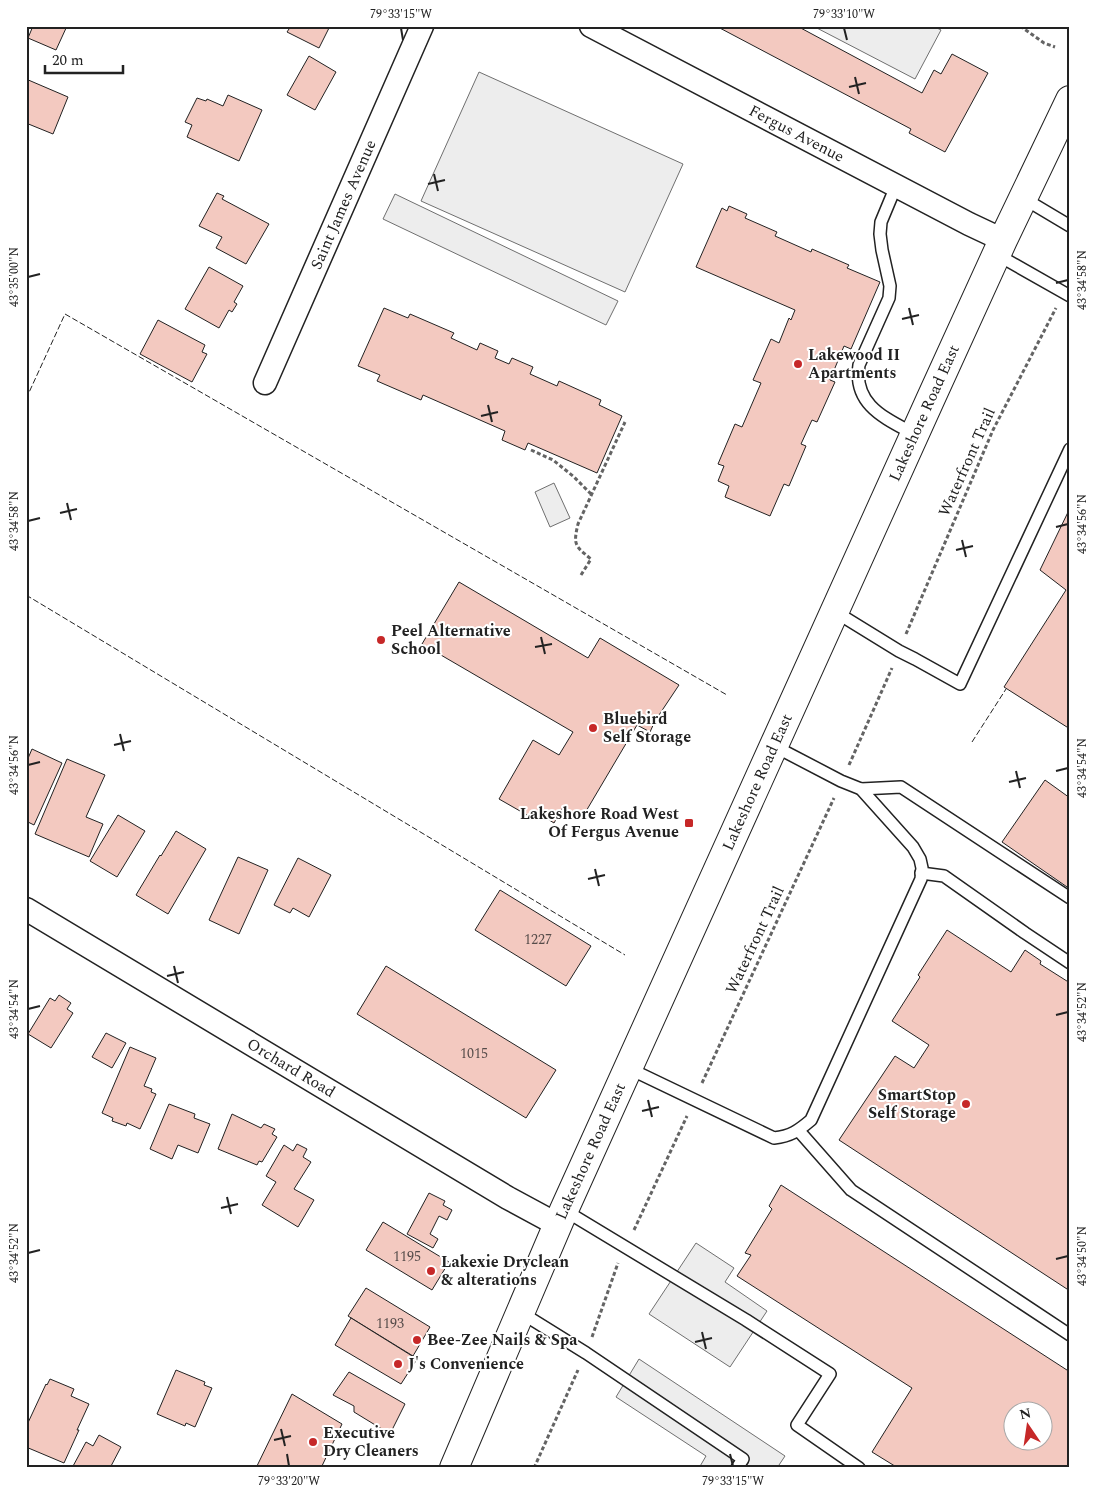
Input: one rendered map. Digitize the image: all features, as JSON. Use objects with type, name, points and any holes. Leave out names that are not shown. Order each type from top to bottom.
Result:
[{"type":"main road","name":"Lakeshore Road East","points":[[454,1468],[561,1217],[628,1068],[914,434],[1070,100]]},
{"type":"street","name":"Saint James Avenue","points":[[265,383],[422,26]]},
{"type":"street","name":"Fergus Avenue","points":[[591,26],[896,186],[1000,247]]},
{"type":"street","name":"Orchard Road","points":[[26,909],[508,1198],[561,1217]]},
{"type":"lane","points":[[896,186],[881,222],[880,234],[890,286],[889,298],[859,364],[858,374],[863,395],[870,406],[879,415],[914,434]]},
{"type":"lane","points":[[1024,198],[1070,226]]},
{"type":"lane","points":[[1000,247],[1070,296]]},
{"type":"lane","points":[[834,611],[899,651],[960,684],[1070,449]]},
{"type":"lane","points":[[774,746],[841,781],[861,789],[901,788],[1070,898]]},
{"type":"lane","points":[[628,1068],[774,1138],[799,1131],[811,1120],[921,879],[920,859],[913,847],[861,789]]},
{"type":"lane","points":[[921,873],[944,876],[1070,963]]},
{"type":"lane","points":[[799,1131],[851,1190],[1070,1335]]},
{"type":"lane","points":[[561,1217],[722,1306],[830,1374],[797,1425],[860,1468]]},
{"type":"lane","points":[[520,1312],[586,1353],[744,1459],[737,1468]]},
{"type":"path","points":[[1020,26],[1044,43],[1055,47]]},
{"type":"path","name":"Waterfront Trail","points":[[911,625],[993,430],[1053,313]]},
{"type":"path","points":[[581,575],[591,559],[578,548],[574,538],[578,524],[625,422]]},
{"type":"path","points":[[531,450],[552,460],[573,476],[591,494]]},
{"type":"path","points":[[854,753],[887,679]]},
{"type":"path","name":"Waterfront Trail","points":[[701,1085],[831,805]]},
{"type":"path","points":[[634,1229],[689,1112]]},
{"type":"path","points":[[591,1340],[619,1261]]},
{"type":"path","points":[[534,1468],[579,1368]]},
{"type":"shaded area","points":[[813,26],[933,26],[941,30],[915,79]]},
{"type":"shaded area","points":[[479,72],[683,164],[625,292],[421,201]]},
{"type":"shaded area","points":[[395,194],[618,301],[606,325],[383,219]]},
{"type":"shaded area","points":[[554,483],[570,518],[550,527],[535,492]]},
{"type":"shaded area","points":[[696,1243],[734,1268],[725,1282],[767,1311],[730,1367],[649,1314]]},
{"type":"shaded area","points":[[639,1359],[785,1456],[777,1468],[699,1468],[706,1456],[616,1397]]},
{"type":"building","points":[[33,26],[67,26],[56,50],[28,38]]},
{"type":"building","points":[[291,26],[330,26],[319,48],[287,32]]},
{"type":"building","points":[[716,26],[797,26],[922,93],[934,70],[941,74],[952,54],[988,73],[945,152],[909,133],[911,129]]},
{"type":"building","points":[[309,56],[336,72],[315,110],[287,95]]},
{"type":"building","points":[[26,79],[68,97],[53,134],[26,123]]},
{"type":"building","points":[[228,95],[262,110],[239,161],[187,137],[192,125],[185,122],[197,98],[206,101],[207,99],[223,106]]},
{"type":"building","points":[[217,193],[224,196],[222,199],[269,224],[246,264],[216,248],[222,237],[199,226]]},
{"type":"building","name":"Lakewood II Apartments","points":[[729,206],[747,214],[745,218],[777,232],[775,236],[811,252],[812,249],[849,265],[847,268],[880,282],[851,349],[844,346],[830,380],[835,382],[817,422],[812,420],[801,444],[806,446],[789,486],[784,484],[770,516],[725,497],[729,486],[718,481],[724,466],[718,464],[735,424],[742,427],[761,383],[753,380],[771,339],[779,343],[789,318],[791,320],[795,310],[696,267],[722,208],[727,211]]},
{"type":"building","points":[[209,267],[243,286],[234,302],[237,304],[232,312],[229,310],[219,328],[185,309]]},
{"type":"building","points":[[384,308],[408,318],[410,314],[454,333],[451,338],[477,350],[480,343],[498,351],[495,358],[509,364],[512,358],[533,367],[530,374],[557,386],[559,381],[601,400],[599,405],[622,416],[597,473],[528,443],[525,450],[502,440],[505,431],[423,395],[421,400],[377,381],[380,375],[358,366]]},
{"type":"building","points":[[158,320],[205,345],[202,352],[207,354],[192,382],[140,354]]},
{"type":"building","points":[[1070,508],[1070,729],[1004,687],[1066,590],[1040,570]]},
{"type":"building","points":[[459,582],[588,658],[600,638],[679,685],[655,721],[650,732],[637,725],[582,818],[563,807],[554,823],[538,813],[534,819],[499,799],[533,740],[559,755],[573,732],[422,644]]},
{"type":"building","points":[[32,749],[62,763],[34,825],[26,821],[26,763]]},
{"type":"building","points":[[67,759],[105,775],[86,817],[103,824],[89,857],[35,834]]},
{"type":"building","points":[[1045,780],[1070,798],[1070,889],[1002,842]]},
{"type":"building","points":[[118,815],[145,831],[117,877],[90,861]]},
{"type":"building","points":[[176,831],[206,849],[168,914],[136,895]]},
{"type":"building","points":[[238,857],[268,870],[239,934],[209,920]]},
{"type":"building","points":[[298,858],[331,875],[309,917],[293,908],[290,913],[274,905]]},
{"type":"building","points":[[500,890],[591,946],[566,986],[475,930]]},
{"type":"building","name":"SmartStop Self Storage","points":[[947,930],[1011,972],[1025,950],[1041,961],[1040,964],[1070,983],[1070,1291],[839,1140],[895,1056],[914,1068],[929,1045],[892,1021],[920,977],[918,975]]},
{"type":"building","points":[[386,966],[556,1070],[526,1118],[357,1014]]},
{"type":"building","points":[[59,995],[71,1003],[67,1009],[73,1013],[51,1048],[28,1034],[50,998],[55,1001]]},
{"type":"building","points":[[106,1033],[126,1043],[112,1068],[92,1057]]},
{"type":"building","points":[[130,1047],[156,1058],[144,1086],[152,1089],[151,1092],[156,1094],[140,1129],[127,1123],[126,1126],[112,1121],[113,1118],[102,1113]]},
{"type":"building","points":[[169,1104],[195,1114],[194,1118],[210,1124],[198,1153],[178,1145],[172,1159],[150,1149]]},
{"type":"building","points":[[232,1114],[261,1128],[264,1124],[275,1129],[272,1134],[277,1137],[262,1162],[259,1161],[257,1165],[218,1149]]},
{"type":"building","points":[[297,1144],[307,1149],[303,1157],[311,1162],[294,1189],[314,1200],[298,1227],[262,1205],[276,1182],[266,1176],[284,1145],[293,1151]]},
{"type":"building","points":[[781,1185],[1070,1372],[1070,1468],[898,1468],[872,1452],[912,1388],[737,1276],[751,1255],[745,1253],[772,1209],[769,1206]]},
{"type":"building","points":[[429,1193],[445,1201],[443,1205],[452,1210],[447,1220],[439,1216],[430,1234],[438,1239],[433,1248],[407,1234]]},
{"type":"building","points":[[383,1222],[449,1262],[432,1290],[366,1250]]},
{"type":"building","points":[[366,1288],[430,1327],[413,1356],[348,1316]]},
{"type":"building","points":[[351,1318],[417,1359],[401,1384],[335,1345]]},
{"type":"building","points":[[176,1370],[205,1382],[204,1385],[212,1388],[195,1427],[186,1423],[185,1426],[157,1414]]},
{"type":"building","points":[[349,1372],[405,1404],[390,1434],[354,1412],[354,1406],[333,1395]]},
{"type":"building","points":[[50,1379],[74,1389],[71,1396],[89,1404],[64,1463],[26,1447],[26,1427]]},
{"type":"building","points":[[292,1394],[342,1424],[321,1468],[256,1468]]},
{"type":"building","points":[[99,1435],[121,1447],[110,1468],[72,1468],[86,1442],[93,1446]]},
{"type":"fence","points":[[26,399],[65,314],[727,695]]},
{"type":"fence","points":[[26,595],[625,955]]},
{"type":"fence","points":[[972,742],[1006,689]]},
{"type":"place","name":"Lakewood II Apartments","points":[[798,364]]},
{"type":"place","name":"Peel Alternative School","points":[[381,640]]},
{"type":"place","name":"Bluebird Self Storage","points":[[593,728]]},
{"type":"place","name":"Lakeshore Road West Of Fergus Avenue","points":[[689,823]]},
{"type":"place","name":"SmartStop Self Storage","points":[[966,1104]]},
{"type":"place","name":"Lakexie Dryclean & alterations","points":[[431,1271]]},
{"type":"place","name":"Bee-Zee Nails & Spa","points":[[417,1340]]},
{"type":"place","name":"J's Convenience","points":[[398,1364]]},
{"type":"place","name":"Executive Dry Cleaners","points":[[313,1442]]}]
